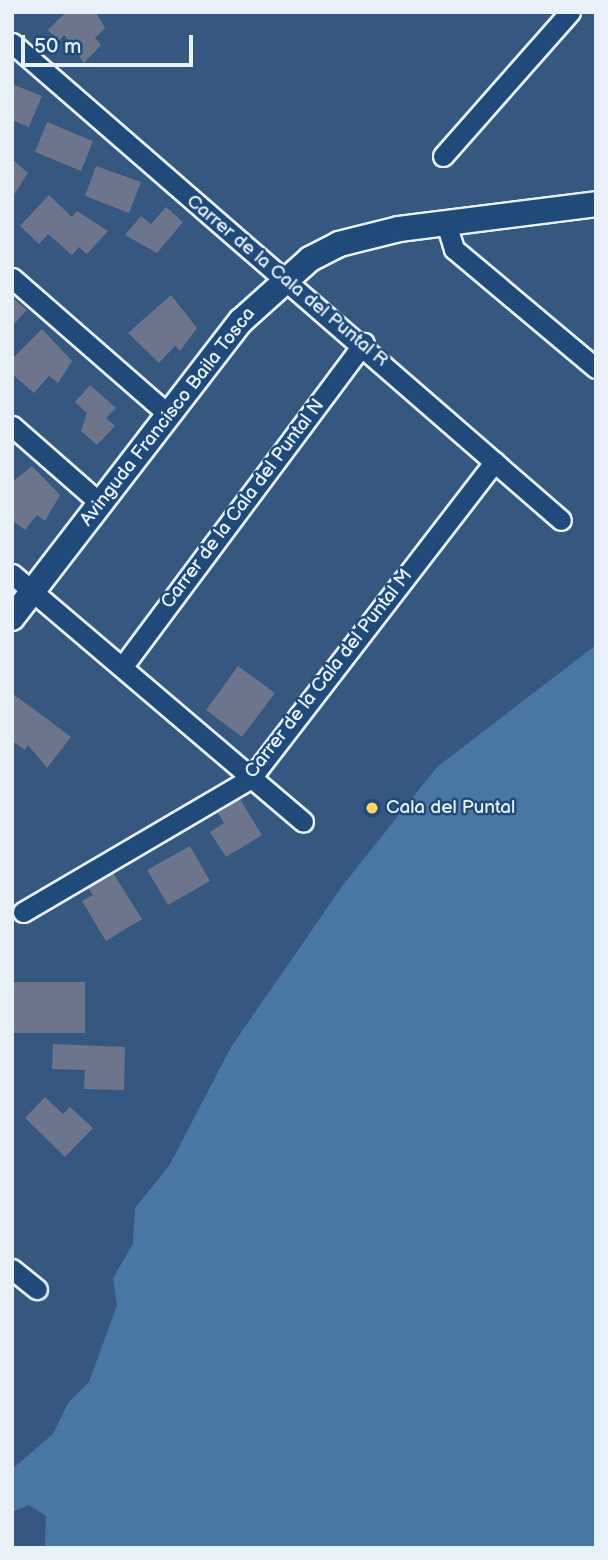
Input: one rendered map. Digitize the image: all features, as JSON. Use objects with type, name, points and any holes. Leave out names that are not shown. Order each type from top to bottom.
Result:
[{"type":"street","points":[[443,156],[570,12]]},
{"type":"street","name":"Carrer de la Cala del Puntal R","points":[[12,43],[282,280],[364,343],[561,520]]},
{"type":"street","name":"Avinguda Francisco Baila Tosca","points":[[12,618],[168,414],[282,280],[339,244],[446,223],[596,204]]},
{"type":"street","points":[[446,223],[454,249],[596,368]]},
{"type":"street","points":[[12,278],[168,414]]},
{"type":"street","name":"Carrer de la Cala del Puntal N","points":[[123,666],[364,343]]},
{"type":"street","points":[[12,426],[100,503]]},
{"type":"street","name":"Carrer de la Cala del Puntal M","points":[[23,912],[251,778],[494,462]]},
{"type":"street","points":[[12,574],[303,822]]},
{"type":"street","points":[[12,1269],[37,1289]]},
{"type":"water","points":[[596,645],[596,1548],[45,1548],[46,1516],[29,1505],[12,1512],[12,1469],[53,1434],[68,1403],[89,1382],[117,1305],[113,1278],[133,1244],[135,1208],[169,1166],[231,1047],[343,885],[437,767]]},
{"type":"building","points":[[66,12],[96,12],[105,28],[95,38],[101,45],[84,63],[64,35],[59,41],[48,30]]},
{"type":"building","points":[[12,84],[42,96],[29,127],[12,120]]},
{"type":"building","points":[[47,122],[93,141],[81,171],[35,152]]},
{"type":"building","points":[[12,159],[28,173],[12,198]]},
{"type":"building","points":[[96,166],[141,182],[129,213],[85,196]]},
{"type":"building","points":[[49,195],[72,217],[77,211],[108,231],[87,254],[79,247],[72,255],[48,234],[39,244],[20,226]]},
{"type":"building","points":[[166,207],[183,222],[157,253],[125,235],[141,216],[151,224]]},
{"type":"building","points":[[171,295],[197,328],[180,351],[175,346],[159,363],[128,333]]},
{"type":"building","points":[[12,297],[27,310],[12,326]]},
{"type":"building","points":[[42,329],[72,361],[58,383],[49,376],[34,393],[12,374],[12,359]]},
{"type":"building","points":[[90,385],[116,408],[106,418],[115,426],[97,445],[81,431],[87,413],[75,402]]},
{"type":"building","points":[[32,466],[60,495],[45,521],[37,515],[25,530],[12,520],[12,482]]},
{"type":"building","points":[[238,666],[275,693],[242,737],[206,710]]},
{"type":"building","points":[[12,693],[71,737],[47,768],[28,745],[25,750],[12,741]]},
{"type":"building","points":[[240,799],[262,835],[226,857],[210,832],[224,823],[218,813]]},
{"type":"building","points":[[190,846],[210,881],[168,905],[147,870]]},
{"type":"building","points":[[113,873],[142,919],[106,941],[82,901],[93,895],[88,888]]},
{"type":"building","points":[[12,982],[85,982],[85,1033],[12,1033]]},
{"type":"building","points":[[53,1044],[125,1047],[124,1090],[84,1089],[85,1070],[52,1069]]},
{"type":"building","points":[[45,1097],[63,1114],[70,1107],[93,1128],[65,1157],[25,1118]]},
{"type":"place","name":"Cala del Puntal","points":[[372,808]]}]
